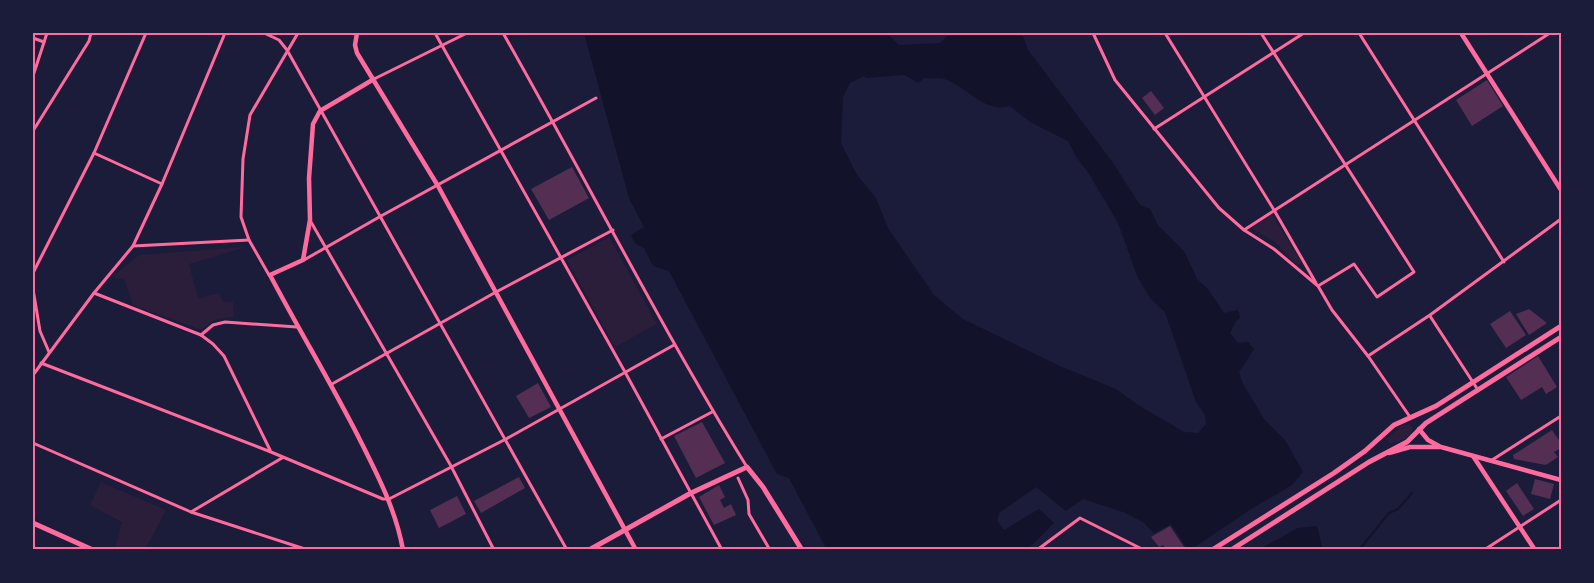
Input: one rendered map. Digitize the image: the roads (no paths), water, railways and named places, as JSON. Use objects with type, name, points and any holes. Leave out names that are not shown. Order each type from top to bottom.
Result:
[{"type":"main road","points":[[1212,550],[1334,473],[1365,451],[1394,425],[1436,406],[1561,326]]},
{"type":"main road","points":[[1231,550],[1369,462],[1407,442],[1419,429],[1561,337]]},
{"type":"main road","points":[[1542,338],[1547,346]]},
{"type":"main road","points":[[1410,417],[1419,429]]},
{"type":"main road","points":[[589,550],[691,493],[747,467],[763,487],[802,550]]},
{"type":"main road","points":[[33,523],[93,550]]},
{"type":"street","points":[[33,76],[46,33]]},
{"type":"street","points":[[33,131],[89,41],[91,33]]},
{"type":"street","points":[[33,273],[94,153],[146,33]]},
{"type":"street","points":[[33,375],[94,293],[133,246],[162,184],[225,33]]},
{"type":"street","points":[[264,33],[279,40],[287,50],[567,550]]},
{"type":"street","points":[[298,33],[250,115],[243,159],[242,217],[249,240],[297,327],[332,384],[389,499],[403,550]]},
{"type":"street","points":[[357,33],[355,45],[357,53],[438,186],[636,550]]},
{"type":"street","points":[[435,33],[722,550]]},
{"type":"street","points":[[303,260],[310,220],[311,138],[313,124],[320,111],[374,79],[467,33]]},
{"type":"street","points":[[503,33],[554,122],[674,345],[747,467]]},
{"type":"street","points":[[1093,33],[1115,80],[1219,208],[1244,230],[1274,249],[1318,286]]},
{"type":"street","points":[[1164,33],[1274,210],[1332,310],[1368,356],[1410,417]]},
{"type":"street","points":[[1261,33],[1414,272],[1377,297],[1354,264],[1318,286]]},
{"type":"street","points":[[1154,129],[1304,33]]},
{"type":"street","points":[[1359,33],[1504,262]]},
{"type":"street","points":[[1461,33],[1561,190]]},
{"type":"street","points":[[1244,230],[1550,33]]},
{"type":"street","points":[[33,38],[44,42]]},
{"type":"street","points":[[270,275],[303,260],[596,99]]},
{"type":"street","points":[[94,153],[162,184]]},
{"type":"street","points":[[1368,356],[1430,315],[1561,219]]},
{"type":"street","points":[[310,220],[451,466],[494,550]]},
{"type":"street","points":[[332,384],[496,292],[613,230]]},
{"type":"street","points":[[133,246],[249,240]]},
{"type":"street","points":[[33,289],[40,331],[49,352]]},
{"type":"street","points":[[94,293],[201,335],[213,344],[224,357],[271,452]]},
{"type":"street","points":[[1430,315],[1478,390]]},
{"type":"street","points":[[201,335],[213,325],[225,322],[297,327]]},
{"type":"street","points":[[41,363],[271,452],[375,497],[389,499],[560,410],[674,345]]},
{"type":"street","points":[[661,439],[713,412]]},
{"type":"street","points":[[1491,461],[1561,416]]},
{"type":"street","points":[[1419,429],[1428,440],[1441,447],[1561,480]]},
{"type":"street","points":[[33,443],[191,512],[308,550]]},
{"type":"street","points":[[1389,453],[1410,447],[1441,447]]},
{"type":"street","points":[[1473,456],[1535,550]]},
{"type":"street","points":[[191,512],[282,458]]},
{"type":"street","points":[[738,478],[748,500],[749,514],[770,550]]},
{"type":"street","points":[[1484,550],[1561,500]]},
{"type":"street","points":[[1037,550],[1080,518],[1144,550]]},
{"type":"street","points":[[1131,550],[1133,545]]},
{"type":"waterway","points":[[1359,550],[1389,513],[1398,509],[1412,493]]}]
